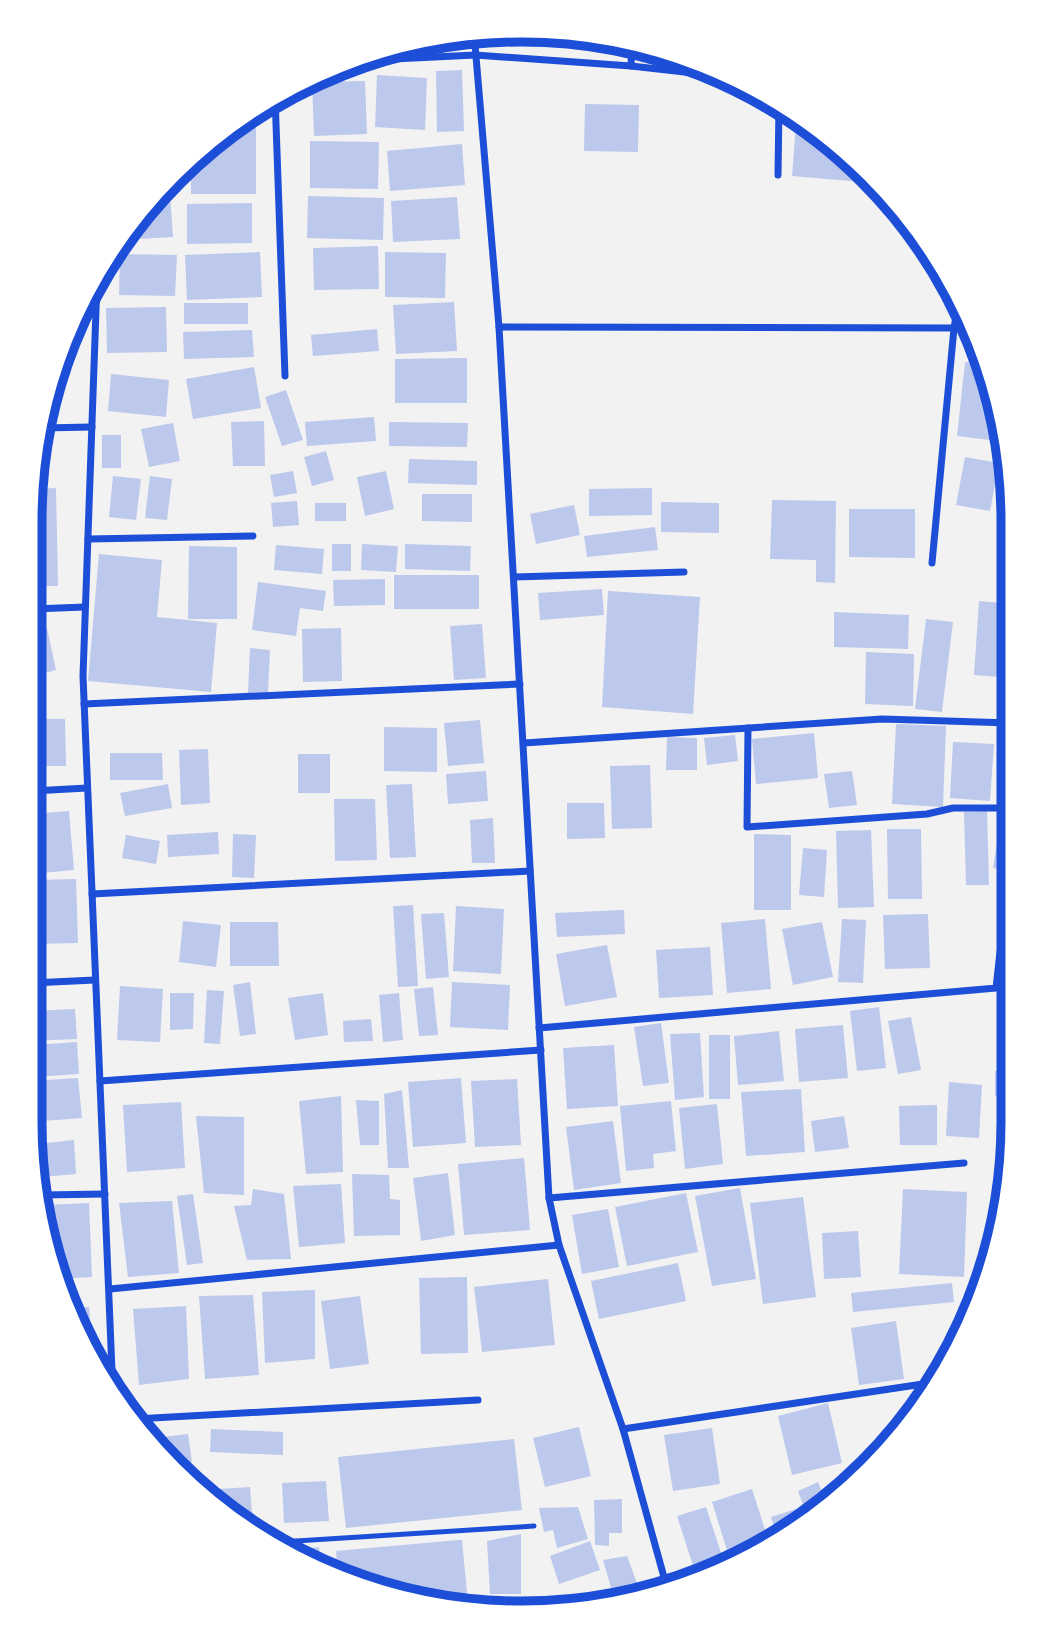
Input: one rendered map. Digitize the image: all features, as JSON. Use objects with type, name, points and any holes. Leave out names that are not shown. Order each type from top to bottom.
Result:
[{"type":"street","points":[[475,44],[499,327],[549,1198],[559,1245],[623,1429],[665,1579]]},
{"type":"street","points":[[394,59],[475,55],[691,73]]},
{"type":"street","points":[[631,66],[632,55]]},
{"type":"street","points":[[276,110],[285,376]]},
{"type":"street","points":[[778,175],[779,117]]},
{"type":"street","points":[[96,299],[83,704],[112,1370]]},
{"type":"street","points":[[932,563],[956,318]]},
{"type":"street","points":[[499,327],[961,329]]},
{"type":"street","points":[[51,428],[92,427]]},
{"type":"street","points":[[88,540],[253,537]]},
{"type":"street","points":[[514,577],[684,572]]},
{"type":"street","points":[[42,609],[85,607]]},
{"type":"street","points":[[83,704],[520,684]]},
{"type":"street","points":[[524,744],[882,719],[1001,723]]},
{"type":"street","points":[[748,728],[747,827],[927,814],[953,808],[1001,808]]},
{"type":"street","points":[[42,790],[87,788]]},
{"type":"street","points":[[92,894],[530,872]]},
{"type":"street","points":[[539,1028],[996,988],[1001,951]]},
{"type":"street","points":[[42,982],[95,980]]},
{"type":"street","points":[[100,1081],[541,1050]]},
{"type":"street","points":[[549,1198],[964,1163]]},
{"type":"street","points":[[48,1195],[104,1194]]},
{"type":"street","points":[[110,1289],[559,1245]]},
{"type":"street","points":[[623,1429],[922,1384]]},
{"type":"street","points":[[145,1418],[478,1400]]},
{"type":"lane","points":[[290,1541],[534,1526]]},
{"type":"building","points":[[462,70],[464,131],[437,132],[436,71]]},
{"type":"building","points":[[377,75],[427,78],[425,130],[375,127]]},
{"type":"building","points":[[365,81],[367,134],[314,136],[312,90],[330,82]]},
{"type":"building","points":[[585,104],[639,105],[638,152],[584,151]]},
{"type":"building","points":[[256,122],[256,194],[191,194],[191,174]]},
{"type":"building","points":[[796,129],[861,182],[792,176]]},
{"type":"building","points":[[310,141],[379,142],[378,189],[310,188]]},
{"type":"building","points":[[462,144],[465,185],[390,191],[387,151]]},
{"type":"building","points":[[170,195],[173,237],[134,239]]},
{"type":"building","points":[[308,196],[384,198],[383,240],[307,238]]},
{"type":"building","points":[[457,197],[460,239],[393,242],[391,201]]},
{"type":"building","points":[[252,203],[252,243],[187,244],[187,204]]},
{"type":"building","points":[[378,246],[379,289],[314,290],[313,248]]},
{"type":"building","points":[[260,252],[262,297],[187,300],[185,255]]},
{"type":"building","points":[[385,252],[446,253],[445,298],[385,297]]},
{"type":"building","points":[[124,254],[177,255],[175,296],[119,295],[120,260]]},
{"type":"building","points":[[454,302],[457,351],[396,354],[393,305]]},
{"type":"building","points":[[184,303],[248,303],[248,324],[184,324]]},
{"type":"building","points":[[166,307],[167,352],[107,353],[106,308]]},
{"type":"building","points":[[377,329],[379,351],[313,356],[311,335]]},
{"type":"building","points":[[252,330],[254,357],[184,359],[183,332]]},
{"type":"building","points":[[467,358],[467,403],[395,403],[395,359]]},
{"type":"building","points":[[965,362],[974,363],[994,441],[957,436]]},
{"type":"building","points":[[254,367],[261,408],[193,419],[186,379]]},
{"type":"building","points":[[111,374],[169,380],[166,417],[108,411]]},
{"type":"building","points":[[286,390],[303,440],[282,446],[265,397]]},
{"type":"building","points":[[374,417],[376,441],[307,446],[305,422]]},
{"type":"building","points":[[264,421],[265,466],[233,466],[231,422]]},
{"type":"building","points":[[389,422],[468,423],[467,447],[389,446]]},
{"type":"building","points":[[173,423],[180,461],[149,467],[141,429]]},
{"type":"building","points":[[102,435],[121,435],[121,468],[102,468]]},
{"type":"building","points":[[326,451],[334,480],[312,486],[304,457]]},
{"type":"building","points":[[965,457],[997,463],[990,511],[956,505]]},
{"type":"building","points":[[409,459],[477,461],[477,485],[408,483]]},
{"type":"building","points":[[293,471],[297,493],[274,497],[270,475]]},
{"type":"building","points":[[386,471],[394,509],[365,516],[357,477]]},
{"type":"building","points":[[113,476],[141,479],[136,520],[109,517]]},
{"type":"building","points":[[150,476],[172,479],[167,520],[145,518]]},
{"type":"building","points":[[56,488],[58,586],[42,586],[43,489]]},
{"type":"building","points":[[652,488],[652,515],[589,516],[589,489]]},
{"type":"building","points":[[422,494],[472,494],[472,522],[422,521]]},
{"type":"building","points":[[772,500],[836,501],[835,583],[816,582],[816,560],[770,559]]},
{"type":"building","points":[[297,501],[299,525],[273,527],[271,503]]},
{"type":"building","points":[[661,502],[719,503],[719,533],[661,532]]},
{"type":"building","points":[[315,503],[346,503],[346,521],[315,521]]},
{"type":"building","points":[[574,505],[580,535],[536,544],[530,514]]},
{"type":"building","points":[[849,509],[915,509],[915,558],[849,557]]},
{"type":"building","points":[[655,527],[658,550],[587,557],[584,536]]},
{"type":"building","points":[[332,544],[351,544],[351,571],[332,571]]},
{"type":"building","points":[[362,544],[398,546],[396,572],[361,570]]},
{"type":"building","points":[[405,544],[471,546],[470,571],[405,569]]},
{"type":"building","points":[[276,545],[324,549],[322,574],[274,570]]},
{"type":"building","points":[[189,546],[237,547],[237,619],[188,619]]},
{"type":"building","points":[[99,554],[162,560],[157,617],[217,623],[211,692],[88,681]]},
{"type":"building","points":[[394,575],[479,575],[479,609],[394,609]]},
{"type":"building","points":[[385,579],[385,605],[334,606],[333,580]]},
{"type":"building","points":[[258,582],[326,591],[323,611],[300,608],[296,636],[252,630]]},
{"type":"building","points":[[602,589],[604,615],[540,620],[538,593]]},
{"type":"building","points":[[608,591],[700,597],[693,714],[602,707]]},
{"type":"building","points":[[979,601],[1001,603],[999,677],[974,675]]},
{"type":"building","points":[[834,612],[909,615],[908,649],[834,647]]},
{"type":"building","points":[[926,619],[953,622],[942,712],[915,709]]},
{"type":"building","points":[[482,624],[486,678],[454,680],[450,626]]},
{"type":"building","points":[[47,628],[56,670],[42,674],[42,629]]},
{"type":"building","points":[[341,628],[342,681],[303,682],[302,629]]},
{"type":"building","points":[[250,648],[270,650],[268,694],[248,693]]},
{"type":"building","points":[[866,652],[914,654],[913,706],[865,704]]},
{"type":"building","points":[[42,719],[65,719],[66,766],[42,766]]},
{"type":"building","points":[[480,720],[484,763],[448,766],[444,723]]},
{"type":"building","points":[[896,724],[946,726],[943,807],[892,804]]},
{"type":"building","points":[[384,727],[437,728],[437,772],[384,771]]},
{"type":"building","points":[[814,733],[818,778],[756,784],[752,739]]},
{"type":"building","points":[[735,735],[738,761],[707,765],[704,738]]},
{"type":"building","points":[[667,737],[697,738],[697,770],[666,770]]},
{"type":"building","points":[[953,742],[994,744],[990,801],[950,798]]},
{"type":"building","points":[[208,749],[210,803],[181,805],[179,750]]},
{"type":"building","points":[[110,753],[162,753],[163,780],[110,780]]},
{"type":"building","points":[[298,754],[330,754],[330,793],[298,793]]},
{"type":"building","points":[[650,765],[652,828],[612,829],[610,766]]},
{"type":"building","points":[[486,771],[488,801],[448,804],[446,774]]},
{"type":"building","points":[[852,771],[857,805],[829,808],[824,774]]},
{"type":"building","points":[[168,784],[172,808],[125,816],[120,793]]},
{"type":"building","points":[[412,784],[416,857],[390,858],[386,785]]},
{"type":"building","points":[[334,799],[375,799],[377,860],[335,861]]},
{"type":"building","points":[[567,803],[604,803],[605,838],[567,839]]},
{"type":"building","points":[[69,811],[74,870],[42,873],[42,813]]},
{"type":"building","points":[[987,811],[989,885],[966,885],[964,812]]},
{"type":"building","points":[[1001,817],[1001,869],[993,868]]},
{"type":"building","points":[[493,818],[495,863],[472,863],[470,820]]},
{"type":"building","points":[[887,829],[921,829],[922,899],[888,899]]},
{"type":"building","points":[[871,830],[874,907],[838,908],[836,831]]},
{"type":"building","points":[[218,832],[219,854],[168,857],[167,835]]},
{"type":"building","points":[[233,834],[256,835],[254,878],[232,877]]},
{"type":"building","points":[[754,834],[791,835],[791,910],[754,910]]},
{"type":"building","points":[[126,835],[160,841],[156,864],[122,858]]},
{"type":"building","points":[[803,848],[827,850],[824,897],[799,895]]},
{"type":"building","points":[[76,879],[78,943],[42,944],[42,880]]},
{"type":"building","points":[[413,905],[418,986],[398,987],[393,906]]},
{"type":"building","points":[[456,906],[504,909],[501,974],[453,971]]},
{"type":"building","points":[[624,910],[625,934],[557,937],[555,913]]},
{"type":"building","points":[[444,913],[449,977],[426,979],[421,914]]},
{"type":"building","points":[[928,914],[930,968],[885,969],[883,915]]},
{"type":"building","points":[[765,919],[771,989],[727,993],[721,923]]},
{"type":"building","points":[[842,919],[866,920],[863,983],[838,982]]},
{"type":"building","points":[[183,921],[221,925],[216,967],[179,962]]},
{"type":"building","points":[[230,922],[278,922],[279,966],[230,966]]},
{"type":"building","points":[[822,922],[833,977],[793,985],[782,929]]},
{"type":"building","points":[[607,945],[617,997],[565,1006],[556,954]]},
{"type":"building","points":[[710,947],[713,995],[659,998],[656,950]]},
{"type":"building","points":[[250,982],[256,1034],[240,1036],[233,985]]},
{"type":"building","points":[[452,982],[510,985],[508,1030],[450,1027]]},
{"type":"building","points":[[120,986],[163,989],[160,1042],[117,1040]]},
{"type":"building","points":[[433,987],[438,1035],[419,1036],[414,989]]},
{"type":"building","points":[[207,990],[224,991],[220,1044],[204,1043]]},
{"type":"building","points":[[170,993],[194,993],[193,1029],[170,1030]]},
{"type":"building","points":[[323,993],[328,1035],[295,1040],[288,998]]},
{"type":"building","points":[[399,993],[403,1040],[383,1042],[379,995]]},
{"type":"building","points":[[879,1007],[886,1068],[857,1071],[850,1011]]},
{"type":"building","points":[[75,1009],[77,1039],[42,1041],[42,1010]]},
{"type":"building","points":[[911,1017],[921,1070],[898,1074],[888,1021]]},
{"type":"building","points":[[371,1019],[373,1041],[344,1042],[343,1021]]},
{"type":"building","points":[[661,1023],[669,1083],[643,1086],[634,1027]]},
{"type":"building","points":[[843,1025],[848,1078],[799,1082],[795,1029]]},
{"type":"building","points":[[779,1031],[784,1081],[738,1085],[734,1036]]},
{"type":"building","points":[[700,1033],[704,1097],[675,1100],[670,1034]]},
{"type":"building","points":[[709,1035],[730,1035],[730,1099],[709,1099]]},
{"type":"building","points":[[77,1042],[79,1074],[42,1076],[42,1044]]},
{"type":"building","points":[[614,1045],[618,1106],[567,1109],[563,1048]]},
{"type":"building","points":[[995,1071],[1001,1071],[1001,1096],[995,1096]]},
{"type":"building","points":[[78,1078],[82,1118],[42,1121],[42,1080]]},
{"type":"building","points":[[461,1078],[466,1143],[413,1147],[408,1082]]},
{"type":"building","points":[[517,1079],[521,1145],[475,1147],[471,1081]]},
{"type":"building","points":[[949,1082],[982,1085],[979,1138],[946,1136]]},
{"type":"building","points":[[801,1089],[805,1152],[746,1156],[741,1092]]},
{"type":"building","points":[[402,1090],[409,1168],[388,1168],[384,1094]]},
{"type":"building","points":[[341,1096],[343,1172],[306,1174],[299,1101]]},
{"type":"building","points":[[356,1100],[379,1101],[379,1145],[360,1145]]},
{"type":"building","points":[[671,1101],[676,1151],[653,1154],[654,1168],[626,1171],[620,1106]]},
{"type":"building","points":[[181,1102],[185,1168],[127,1172],[123,1105]]},
{"type":"building","points":[[717,1104],[723,1164],[685,1169],[679,1108]]},
{"type":"building","points":[[937,1105],[937,1145],[900,1145],[899,1106]]},
{"type":"building","points":[[196,1116],[244,1117],[244,1195],[204,1193]]},
{"type":"building","points":[[844,1116],[849,1148],[815,1152],[811,1121]]},
{"type":"building","points":[[613,1121],[621,1183],[574,1190],[566,1127]]},
{"type":"building","points":[[74,1140],[76,1174],[45,1177],[43,1143]]},
{"type":"building","points":[[524,1158],[530,1230],[464,1235],[458,1164]]},
{"type":"building","points":[[448,1173],[455,1235],[421,1241],[413,1178]]},
{"type":"building","points":[[352,1174],[389,1175],[390,1199],[400,1200],[400,1235],[354,1236]]},
{"type":"building","points":[[341,1184],[345,1243],[299,1247],[293,1186]]},
{"type":"building","points":[[740,1188],[756,1279],[712,1286],[695,1196]]},
{"type":"building","points":[[253,1189],[284,1194],[291,1259],[247,1260],[234,1206],[251,1205]]},
{"type":"building","points":[[903,1189],[967,1192],[964,1277],[899,1274]]},
{"type":"building","points":[[686,1193],[698,1252],[627,1266],[615,1207]]},
{"type":"building","points":[[193,1194],[203,1263],[187,1265],[177,1196]]},
{"type":"building","points":[[803,1197],[816,1297],[763,1304],[750,1203]]},
{"type":"building","points":[[172,1201],[179,1273],[128,1277],[119,1203]]},
{"type":"building","points":[[89,1203],[92,1277],[68,1278],[49,1205]]},
{"type":"building","points":[[608,1209],[619,1267],[582,1274],[572,1215]]},
{"type":"building","points":[[858,1231],[861,1277],[824,1279],[822,1233]]},
{"type":"building","points":[[678,1263],[686,1301],[599,1319],[591,1281]]},
{"type":"building","points":[[467,1277],[468,1353],[421,1354],[419,1278]]},
{"type":"building","points":[[548,1279],[555,1345],[482,1352],[474,1287]]},
{"type":"building","points":[[952,1283],[954,1302],[853,1312],[851,1293]]},
{"type":"building","points":[[315,1290],[315,1359],[265,1363],[262,1292]]},
{"type":"building","points":[[253,1295],[259,1375],[205,1379],[199,1296]]},
{"type":"building","points":[[360,1296],[369,1364],[330,1369],[321,1301]]},
{"type":"building","points":[[186,1306],[189,1379],[139,1385],[133,1309]]},
{"type":"building","points":[[89,1307],[91,1335],[91,1334],[79,1308]]},
{"type":"building","points":[[896,1321],[904,1379],[859,1385],[851,1328]]},
{"type":"building","points":[[828,1403],[842,1463],[792,1475],[778,1416]]},
{"type":"building","points":[[579,1427],[591,1476],[545,1487],[533,1438]]},
{"type":"building","points":[[712,1428],[720,1484],[673,1491],[664,1435]]},
{"type":"building","points":[[211,1429],[283,1432],[283,1455],[210,1452]]},
{"type":"building","points":[[188,1434],[192,1462],[184,1463],[160,1437]]},
{"type":"building","points":[[514,1439],[522,1510],[346,1528],[338,1457]]},
{"type":"building","points":[[326,1481],[329,1521],[284,1523],[282,1483]]},
{"type":"building","points":[[818,1482],[823,1494],[804,1508],[798,1491]]},
{"type":"building","points":[[250,1487],[252,1518],[230,1502],[214,1489]]},
{"type":"building","points":[[752,1489],[766,1534],[728,1555],[712,1502]]},
{"type":"building","points":[[622,1499],[622,1533],[609,1533],[609,1546],[595,1545],[594,1500]]},
{"type":"building","points":[[578,1507],[588,1539],[557,1548],[553,1530],[544,1532],[539,1508]]},
{"type":"building","points":[[706,1507],[722,1557],[694,1569],[677,1516]]},
{"type":"building","points":[[796,1509],[797,1513],[774,1529],[771,1517]]},
{"type":"building","points":[[521,1534],[521,1594],[490,1594],[487,1541]]},
{"type":"building","points":[[462,1540],[467,1598],[428,1592],[367,1576],[337,1565],[336,1551]]},
{"type":"building","points":[[590,1541],[600,1570],[559,1584],[550,1556]]},
{"type":"building","points":[[319,1547],[320,1557],[309,1552],[303,1549]]},
{"type":"building","points":[[627,1556],[638,1587],[612,1592],[603,1560]]}]
